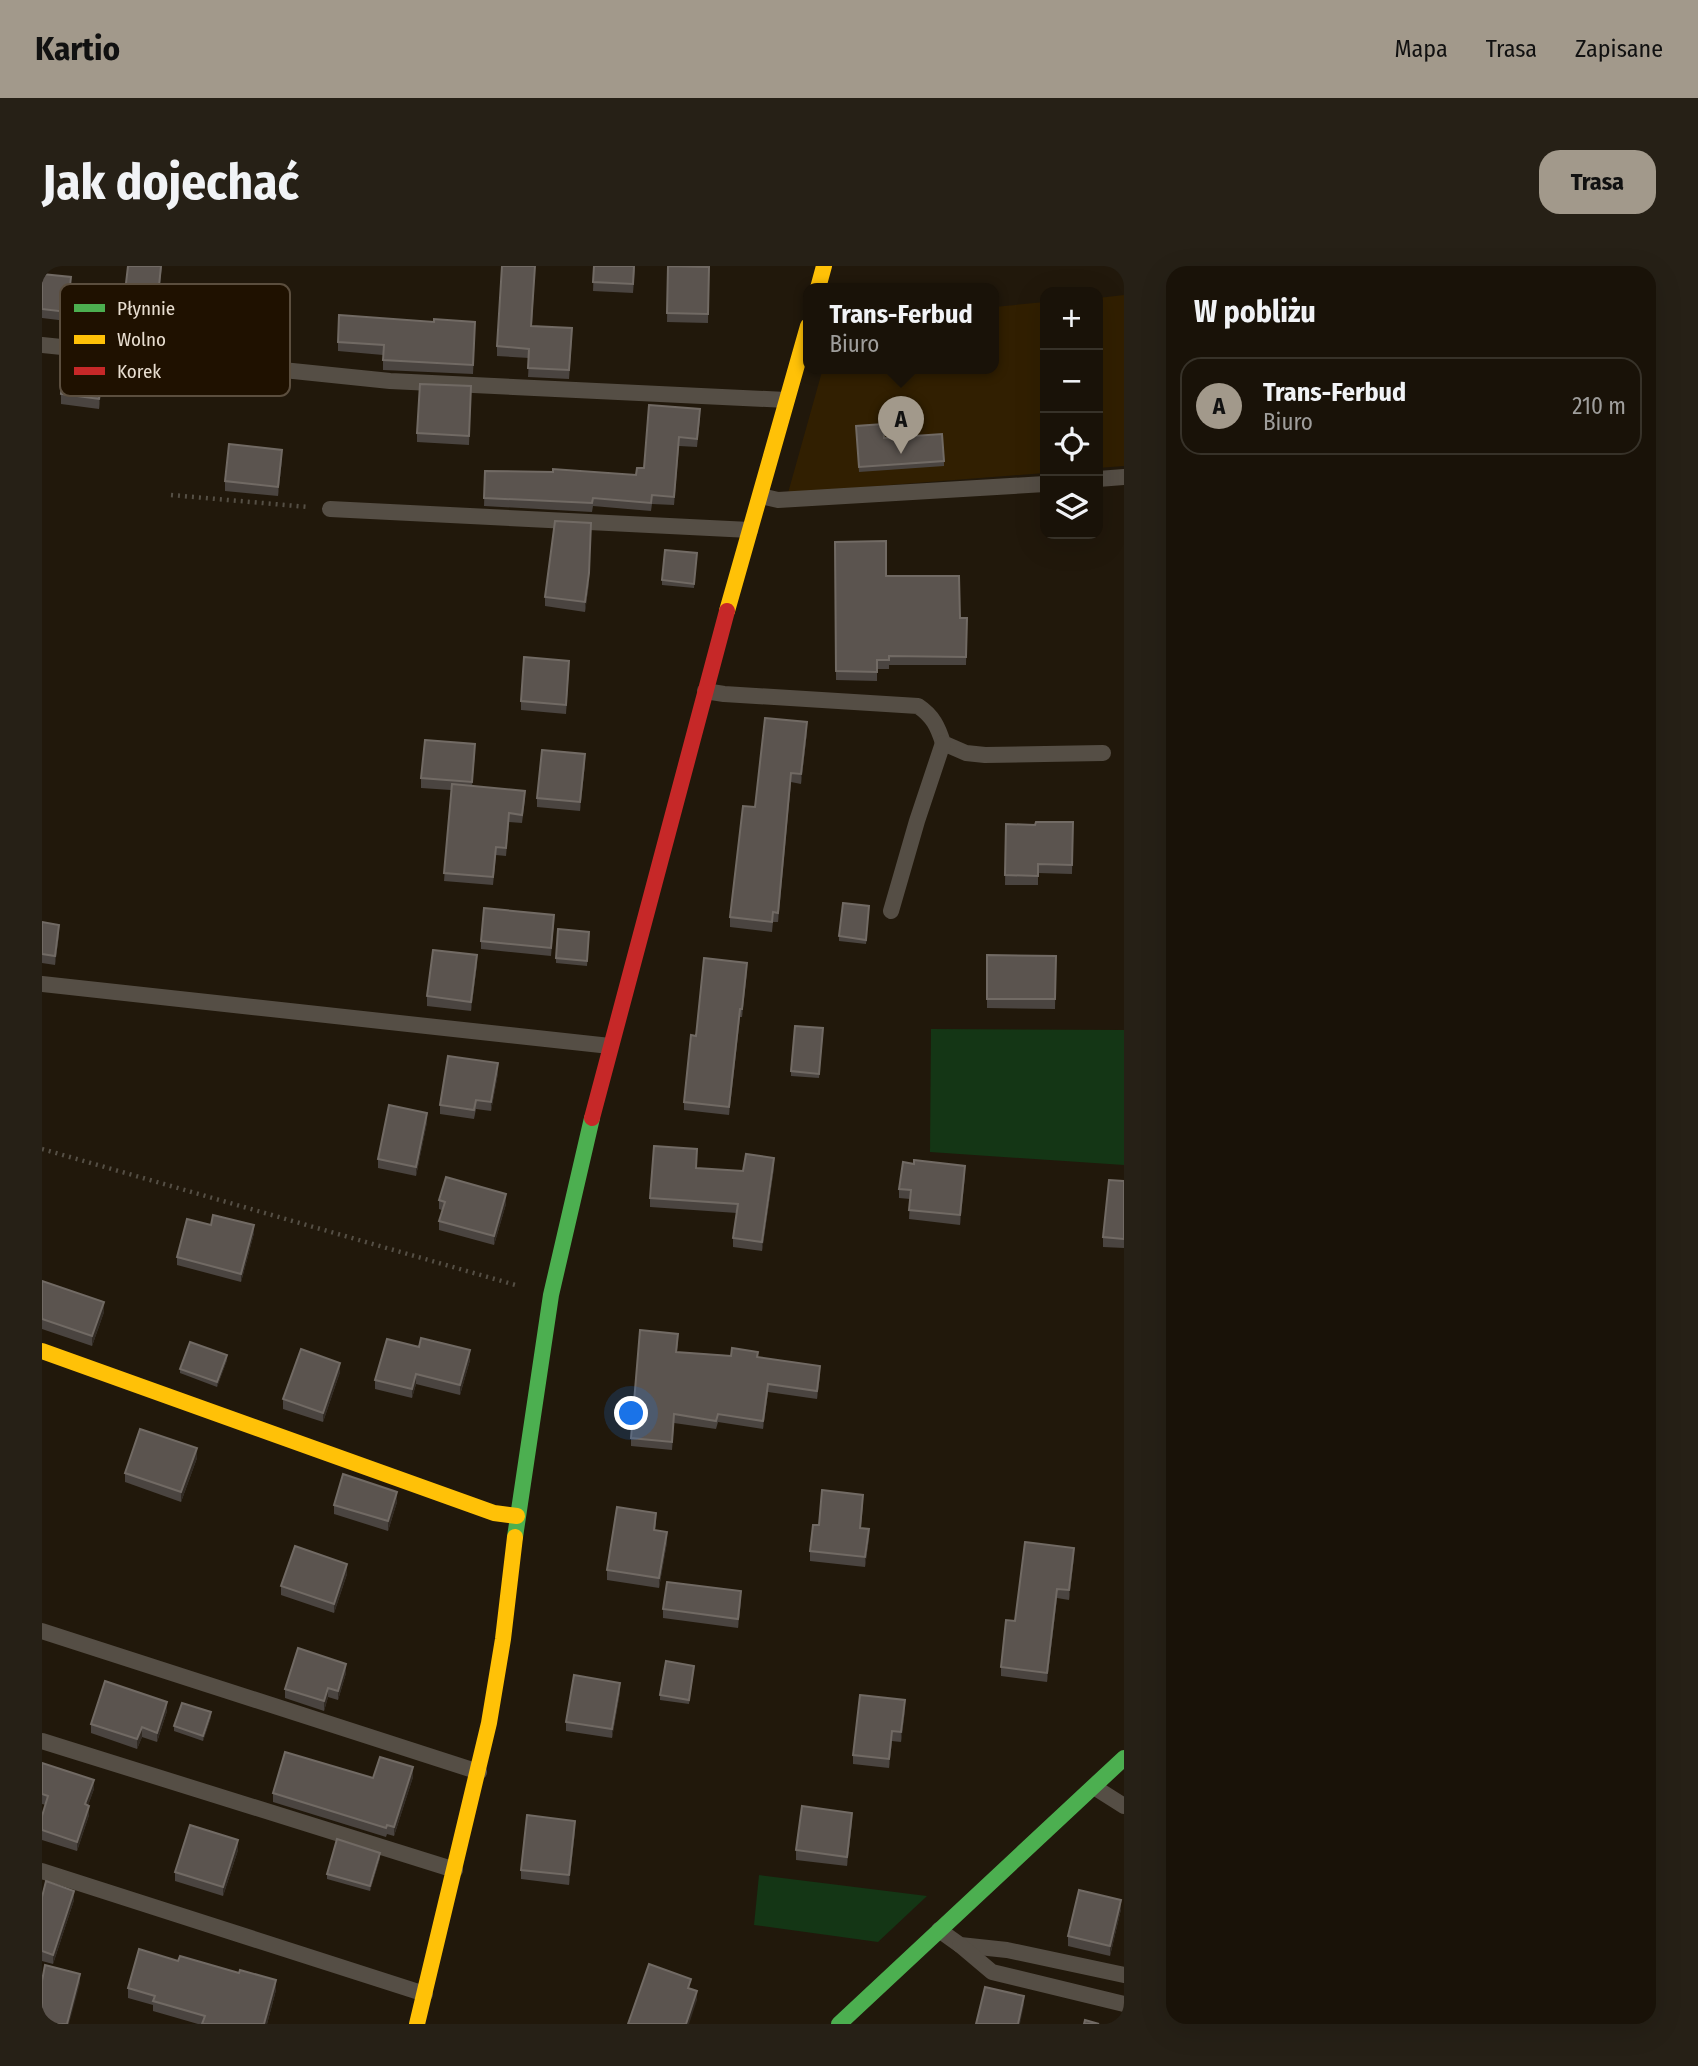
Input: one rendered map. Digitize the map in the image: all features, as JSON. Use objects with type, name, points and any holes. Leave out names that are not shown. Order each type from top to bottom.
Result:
[{"type":"street","points":[[819,283],[824,266]]},
{"type":"street","points":[[417,2024],[479,1772],[503,1639],[517,1516],[551,1295],[580,1162],[705,691],[803,345]]},
{"type":"street","points":[[42,1351],[494,1513],[517,1516]]},
{"type":"street","points":[[839,2024],[1124,1758]]},
{"type":"lane","points":[[42,345],[60,347]]},
{"type":"lane","points":[[290,371],[390,381],[789,400]]},
{"type":"lane","points":[[1103,479],[1124,477]]},
{"type":"lane","points":[[761,496],[778,500],[1040,484]]},
{"type":"lane","points":[[330,509],[750,530]]},
{"type":"lane","points":[[705,691],[918,706],[928,713],[938,726],[943,743],[891,911]]},
{"type":"lane","points":[[943,743],[966,753],[985,755],[1103,753]]},
{"type":"lane","points":[[42,984],[610,1046]]},
{"type":"lane","points":[[42,1631],[479,1772]]},
{"type":"lane","points":[[42,1741],[456,1870]]},
{"type":"lane","points":[[1094,1787],[1124,1806]]},
{"type":"lane","points":[[42,1871],[425,1994]]},
{"type":"lane","points":[[939,1930],[992,1972],[1124,2004]]},
{"type":"lane","points":[[960,1945],[1007,1950],[1124,1975]]},
{"type":"path","points":[[171,495],[330,509]]},
{"type":"path","points":[[42,1149],[551,1295]]},
{"type":"shaded area","points":[[1124,295],[1124,466],[1103,468],[1103,350],[1103,297]]},
{"type":"shaded area","points":[[1040,302],[1040,473],[788,493],[821,374],[999,374],[999,307]]},
{"type":"green space","points":[[931,1029],[1124,1030],[1124,1165],[930,1152]]},
{"type":"green space","points":[[759,1875],[927,1896],[878,1942],[754,1925]]},
{"type":"building","points":[[128,266],[161,266],[159,284],[126,284]]},
{"type":"building","points":[[502,266],[535,266],[531,326],[572,328],[569,370],[528,368],[529,349],[497,346]]},
{"type":"building","points":[[594,266],[634,266],[633,284],[593,282]]},
{"type":"building","points":[[668,266],[709,267],[708,314],[667,313]]},
{"type":"building","points":[[42,274],[71,277],[70,284],[60,284],[60,311],[42,309]]},
{"type":"building","points":[[339,315],[434,322],[434,319],[475,322],[473,365],[383,360],[384,345],[338,342]]},
{"type":"building","points":[[420,384],[471,386],[469,436],[417,433]]},
{"type":"building","points":[[76,396],[99,396],[99,399]]},
{"type":"building","points":[[649,405],[700,409],[697,439],[679,437],[674,497],[652,495],[651,503],[593,498],[592,503],[484,498],[485,471],[553,472],[553,469],[636,475],[637,468],[644,468]]},
{"type":"building","points":[[883,424],[884,438],[942,434],[944,461],[859,467],[856,426]]},
{"type":"building","points":[[229,444],[282,450],[278,487],[225,481]]},
{"type":"building","points":[[555,521],[591,523],[585,602],[545,597]]},
{"type":"building","points":[[886,541],[886,576],[959,576],[960,618],[967,618],[966,657],[889,656],[889,660],[877,660],[877,672],[836,671],[835,542]]},
{"type":"building","points":[[665,550],[697,553],[694,584],[662,580]]},
{"type":"building","points":[[524,657],[569,661],[566,705],[521,701]]},
{"type":"building","points":[[765,718],[807,722],[801,774],[791,773],[778,913],[773,912],[772,922],[730,917],[743,806],[755,807]]},
{"type":"building","points":[[425,740],[475,744],[472,782],[421,778]]},
{"type":"building","points":[[542,750],[585,754],[580,802],[537,798]]},
{"type":"building","points":[[452,784],[525,791],[522,815],[509,813],[506,848],[496,847],[493,877],[444,873]]},
{"type":"building","points":[[1036,822],[1073,822],[1072,865],[1038,864],[1038,876],[1005,875],[1006,824],[1035,825]]},
{"type":"building","points":[[843,903],[869,906],[866,940],[839,936]]},
{"type":"building","points":[[484,908],[554,915],[551,948],[481,941]]},
{"type":"building","points":[[42,922],[59,925],[55,956],[42,954]]},
{"type":"building","points":[[558,929],[589,932],[587,961],[556,958]]},
{"type":"building","points":[[433,950],[477,955],[471,1002],[427,996]]},
{"type":"building","points":[[987,955],[1056,956],[1055,999],[987,999]]},
{"type":"building","points":[[704,958],[747,963],[729,1107],[684,1102],[691,1035],[696,1036]]},
{"type":"building","points":[[795,1026],[823,1028],[819,1074],[791,1071]]},
{"type":"building","points":[[448,1056],[498,1063],[491,1102],[476,1100],[474,1110],[440,1105]]},
{"type":"building","points":[[389,1105],[427,1113],[416,1167],[378,1159]]},
{"type":"building","points":[[654,1146],[697,1149],[696,1168],[743,1171],[746,1154],[774,1158],[762,1242],[733,1238],[738,1204],[650,1198]]},
{"type":"building","points":[[914,1160],[965,1166],[960,1215],[909,1210],[911,1190],[899,1189],[903,1162],[914,1164]]},
{"type":"building","points":[[446,1177],[506,1194],[494,1236],[439,1221],[445,1202],[439,1200]]},
{"type":"building","points":[[1109,1180],[1124,1181],[1124,1239],[1103,1237]]},
{"type":"building","points":[[213,1215],[254,1225],[241,1274],[177,1257],[187,1219],[211,1225]]},
{"type":"building","points":[[42,1281],[104,1302],[92,1336],[42,1319]]},
{"type":"building","points":[[640,1330],[678,1334],[676,1352],[731,1356],[732,1348],[758,1352],[757,1357],[820,1366],[817,1391],[768,1384],[763,1421],[718,1414],[716,1421],[674,1414],[672,1442],[631,1438]]},
{"type":"building","points":[[421,1338],[470,1350],[460,1385],[416,1374],[412,1389],[375,1380],[387,1339],[419,1347]]},
{"type":"building","points":[[190,1342],[227,1355],[217,1382],[180,1369]]},
{"type":"building","points":[[301,1349],[340,1363],[323,1413],[283,1399]]},
{"type":"building","points":[[140,1429],[197,1448],[181,1492],[125,1473]]},
{"type":"building","points":[[343,1474],[397,1492],[388,1521],[334,1505]]},
{"type":"building","points":[[822,1490],[863,1495],[860,1528],[869,1529],[865,1557],[810,1551],[813,1525],[819,1525]]},
{"type":"building","points":[[617,1507],[656,1513],[654,1530],[667,1532],[659,1578],[607,1570]]},
{"type":"building","points":[[1025,1542],[1074,1548],[1069,1590],[1057,1589],[1047,1673],[1001,1667],[1006,1620],[1015,1621]]},
{"type":"building","points":[[295,1546],[347,1564],[334,1604],[281,1586]]},
{"type":"building","points":[[667,1582],[741,1591],[738,1619],[663,1609]]},
{"type":"building","points":[[298,1648],[346,1664],[338,1691],[328,1688],[324,1701],[285,1689]]},
{"type":"building","points":[[666,1661],[694,1666],[689,1700],[660,1695]]},
{"type":"building","points":[[574,1675],[620,1683],[612,1729],[566,1722]]},
{"type":"building","points":[[105,1681],[167,1702],[157,1733],[142,1727],[137,1739],[91,1724]]},
{"type":"building","points":[[860,1695],[905,1700],[901,1732],[892,1731],[889,1759],[853,1755]]},
{"type":"building","points":[[182,1703],[211,1712],[203,1736],[174,1726]]},
{"type":"building","points":[[285,1752],[373,1778],[380,1757],[413,1767],[394,1827],[387,1825],[386,1828],[273,1793]]},
{"type":"building","points":[[42,1763],[94,1780],[85,1804],[89,1806],[77,1842],[42,1830],[42,1816],[48,1796],[42,1794]]},
{"type":"building","points":[[802,1806],[852,1813],[847,1857],[796,1850]]},
{"type":"building","points":[[527,1815],[575,1821],[569,1875],[521,1870]]},
{"type":"building","points":[[190,1825],[238,1840],[223,1887],[175,1872]]},
{"type":"building","points":[[337,1839],[380,1853],[370,1886],[327,1874]]},
{"type":"building","points":[[46,1881],[74,1891],[53,1955],[42,1951],[42,1897]]},
{"type":"building","points":[[1079,1890],[1121,1900],[1110,1946],[1068,1936]]},
{"type":"building","points":[[139,1949],[178,1961],[180,1956],[239,1973],[240,1970],[276,1980],[264,2024],[202,2024],[205,2016],[153,2001],[155,1996],[128,1988]]},
{"type":"building","points":[[649,1964],[691,1979],[688,1988],[697,1991],[686,2024],[628,2024]]},
{"type":"building","points":[[45,1965],[80,1974],[67,2024],[42,2024],[42,1981]]},
{"type":"building","points":[[985,1987],[1024,1996],[1018,2024],[976,2024]]},
{"type":"traffic: fast","points":[[515,1537],[551,1295],[592,1118]]},
{"type":"traffic: fast","points":[[839,2024],[1124,1758]]},
{"type":"traffic: slow","points":[[819,283],[824,266]]},
{"type":"traffic: slow","points":[[727,611],[803,344]]},
{"type":"traffic: slow","points":[[42,1351],[494,1513],[517,1516]]},
{"type":"traffic: slow","points":[[417,2024],[489,1723],[503,1639],[515,1537]]},
{"type":"traffic: jam","points":[[592,1118],[727,611]]},
{"type":"place","name":"Trans-Ferbud","points":[[901,454]]}]
